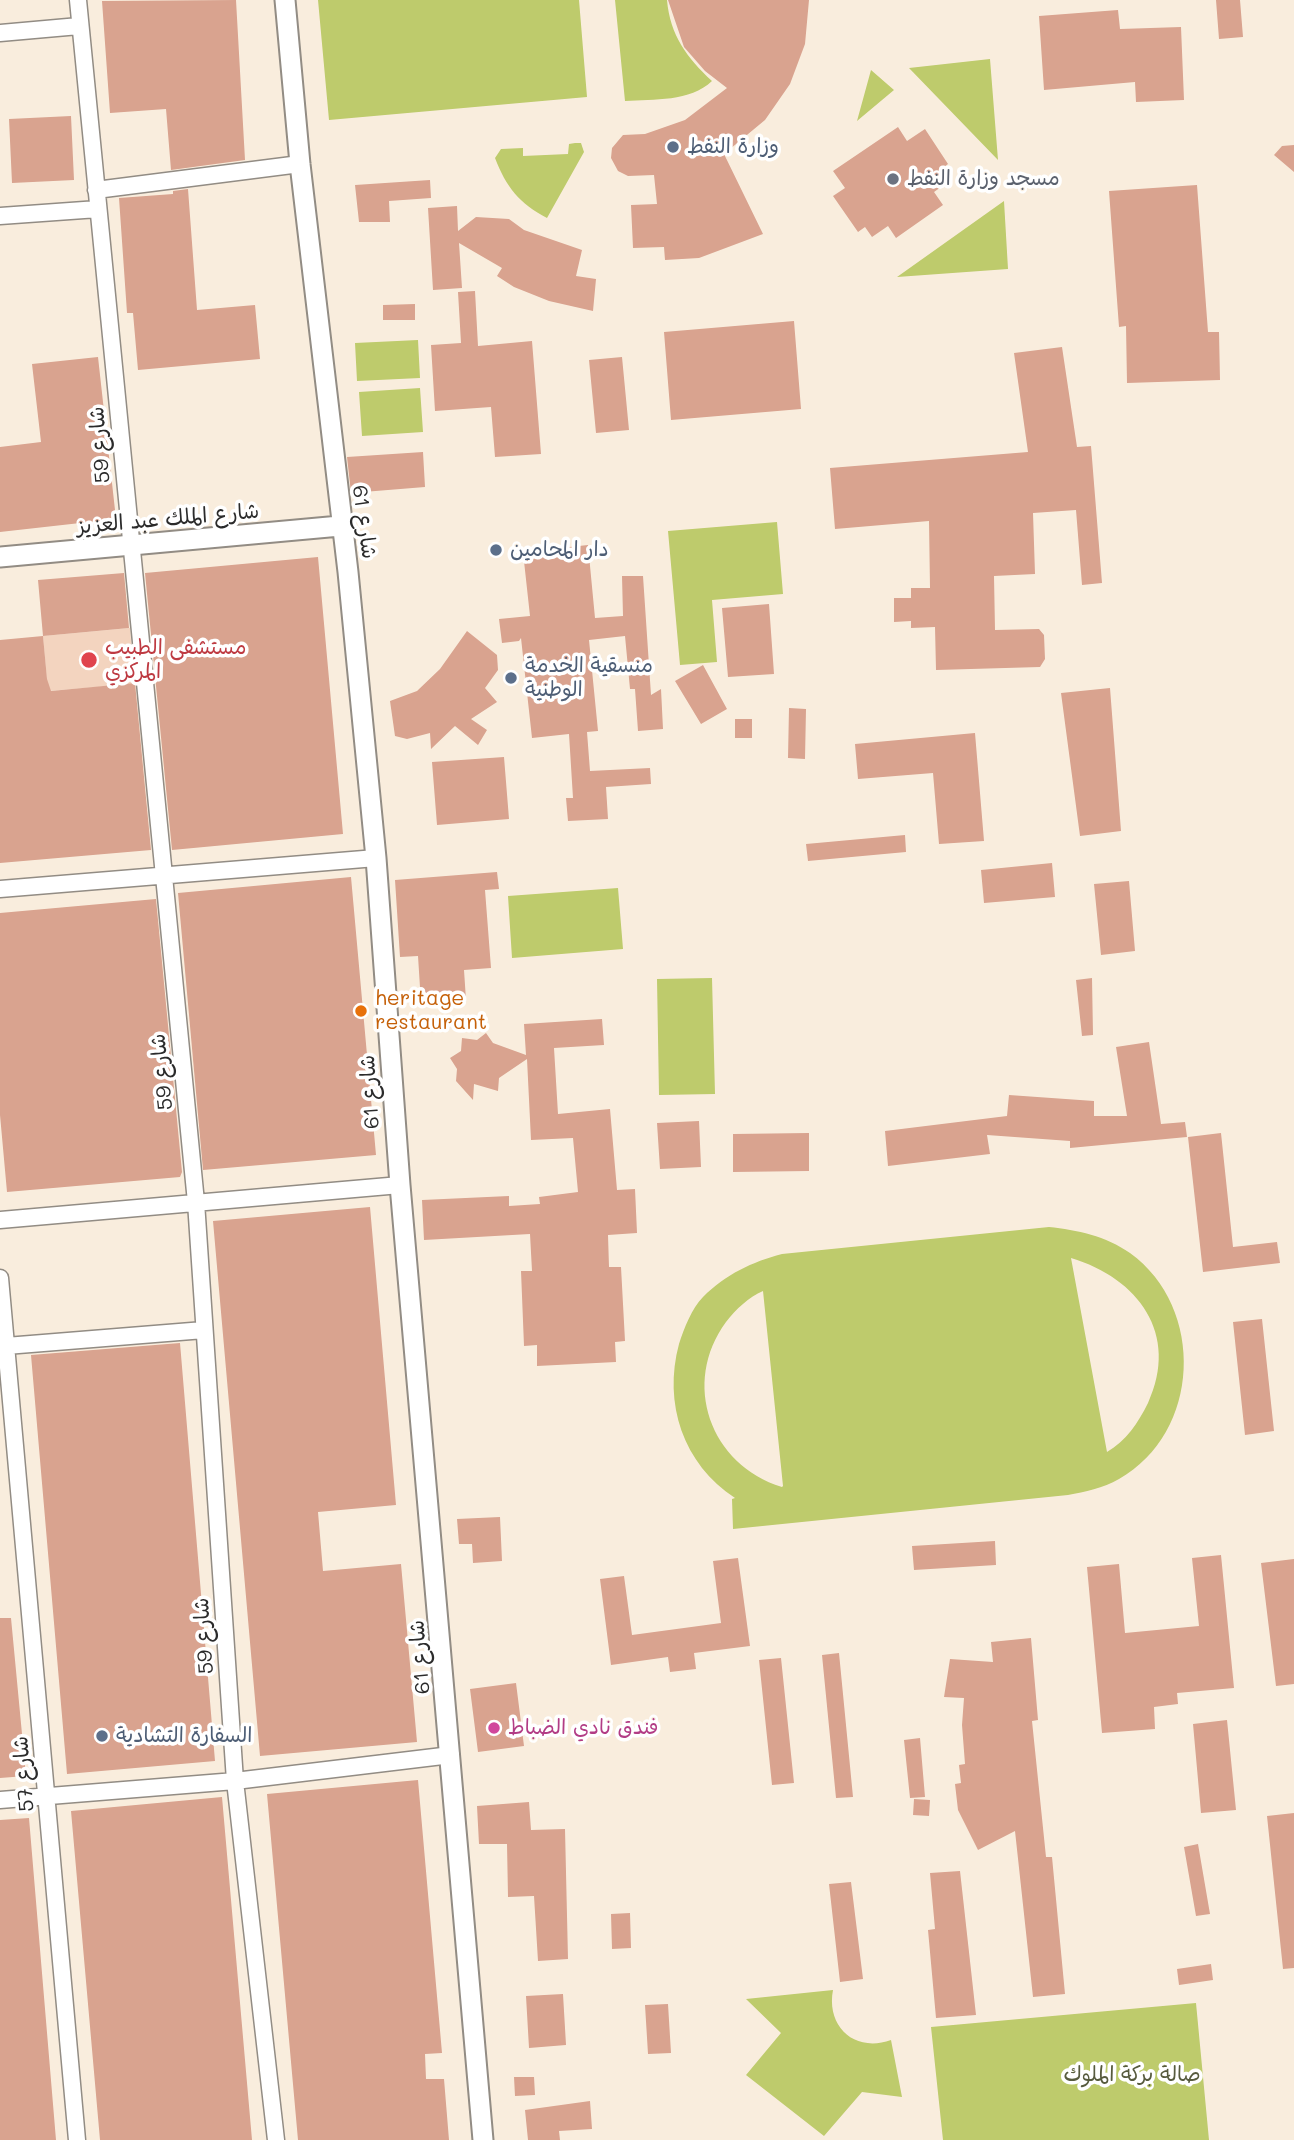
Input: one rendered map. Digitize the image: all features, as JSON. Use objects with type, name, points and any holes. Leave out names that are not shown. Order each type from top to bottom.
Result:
[{"type":"street","name":"شارع 59","points":[[78,0],[196,1202],[235,1781],[276,2140]]},
{"type":"street","name":"شارع 61","points":[[285,0],[300,164],[340,526],[348,572],[376,858],[400,1185],[483,2140]]},
{"type":"street","points":[[0,33],[79,26]]},
{"type":"street","points":[[96,190],[300,164]]},
{"type":"street","points":[[0,216],[98,209]]},
{"type":"street","name":"شارع الملك عبد العزيز","points":[[0,557],[340,526]]},
{"type":"street","points":[[0,889],[376,858]]},
{"type":"street","points":[[0,1220],[400,1185]]},
{"type":"street","name":"شارع 57","points":[[0,1278],[77,2140]]},
{"type":"street","points":[[6,1346],[204,1330]]},
{"type":"street","points":[[0,1800],[235,1781],[451,1755]]},
{"type":"shaded area","name":"مستشفى الطبيب المركزي","points":[[130,628],[134,684],[48,691],[43,636]]},
{"type":"green space","points":[[318,0],[579,0],[587,97],[329,120]]},
{"type":"green space","points":[[615,0],[667,0],[672,24],[681,45],[712,81],[693,93],[682,96],[625,101]]},
{"type":"green space","points":[[990,59],[998,160],[909,68]]},
{"type":"green space","points":[[871,70],[894,90],[857,121]]},
{"type":"green space","points":[[581,143],[584,152],[547,218],[515,194],[495,158],[501,149],[523,148],[523,156],[568,154],[569,144]]},
{"type":"green space","points":[[1004,201],[1008,269],[897,277]]},
{"type":"green space","points":[[418,340],[420,378],[357,381],[355,343]]},
{"type":"green space","points":[[420,388],[423,432],[362,436],[359,392]]},
{"type":"green space","points":[[777,522],[783,594],[712,600],[717,662],[680,665],[668,531]]},
{"type":"green space","points":[[618,888],[623,949],[512,958],[508,896]]},
{"type":"green space","points":[[712,978],[715,1094],[659,1095],[657,979]]},
{"type":"green space","points":[[1049,1227],[1101,1238],[1130,1253],[1155,1277],[1172,1305],[1182,1337],[1184,1369],[1179,1402],[1166,1432],[1146,1458],[1119,1479],[1100,1487],[1068,1495],[733,1529],[732,1499],[735,1498],[702,1468],[690,1450],[682,1430],[676,1410],[675,1366],[686,1325],[703,1297],[740,1270],[782,1254]],"holes":[[[1071,1258],[1116,1279],[1133,1294],[1147,1312],[1155,1332],[1159,1354],[1157,1378],[1148,1403],[1131,1431],[1107,1452]],[[763,1291],[783,1486],[782,1487],[757,1476],[737,1461],[721,1441],[710,1419],[705,1395],[706,1370],[713,1346],[726,1322],[748,1300]]]},
{"type":"green space","points":[[833,1990],[834,2015],[846,2034],[866,2043],[891,2040],[902,2097],[862,2092],[824,2136],[746,2075],[781,2033],[746,1999]]},
{"type":"green space","name":"صالة بركة الملوك","points":[[1196,2003],[1209,2140],[943,2140],[931,2027]]},
{"type":"building","points":[[236,0],[245,160],[171,170],[166,109],[110,113],[102,1]]},
{"type":"building","points":[[668,0],[809,0],[805,44],[790,84],[765,120],[724,154],[763,234],[699,258],[665,260],[664,247],[633,248],[631,205],[657,204],[654,175],[628,176],[618,171],[611,158],[612,148],[623,135],[645,134],[685,120],[727,88],[705,71],[684,47]]},
{"type":"building","points":[[1216,0],[1240,0],[1243,37],[1219,39]]},
{"type":"building","points":[[1118,10],[1120,29],[1181,27],[1184,100],[1136,102],[1135,82],[1044,90],[1039,16]]},
{"type":"building","points":[[71,116],[74,180],[12,183],[9,119]]},
{"type":"building","points":[[898,127],[907,141],[925,129],[948,164],[940,170],[948,182],[934,192],[943,205],[896,238],[888,226],[872,237],[865,227],[858,232],[833,196],[845,188],[833,171]]},
{"type":"building","points":[[1294,145],[1294,172],[1274,155],[1282,146]]},
{"type":"building","points":[[430,180],[431,198],[389,201],[390,222],[359,222],[355,185]]},
{"type":"building","points":[[1197,185],[1208,332],[1219,332],[1220,380],[1127,383],[1126,326],[1119,327],[1109,191]]},
{"type":"building","points":[[188,189],[197,310],[255,305],[260,359],[138,370],[133,313],[127,313],[119,198],[173,194],[173,191]]},
{"type":"building","points":[[457,206],[458,231],[476,217],[509,219],[524,230],[582,250],[576,276],[596,279],[593,311],[549,301],[514,287],[497,276],[502,268],[459,243],[462,288],[433,290],[428,208]]},
{"type":"building","points":[[475,291],[478,346],[532,341],[541,454],[495,457],[491,407],[435,411],[431,345],[461,343],[458,292]]},
{"type":"building","points":[[415,304],[415,320],[383,320],[383,305]]},
{"type":"building","points":[[794,321],[801,409],[671,420],[664,332]]},
{"type":"building","points":[[1062,347],[1077,447],[1091,446],[1102,583],[1082,585],[1076,510],[1033,513],[1035,574],[994,576],[995,630],[1039,629],[1044,635],[1045,659],[1040,667],[936,670],[935,627],[911,628],[911,621],[894,622],[894,598],[911,598],[911,588],[930,588],[929,521],[835,529],[830,468],[1028,452],[1014,353]]},
{"type":"building","points":[[98,357],[116,519],[0,532],[0,447],[41,442],[32,364]]},
{"type":"building","points":[[622,357],[629,430],[596,433],[589,360]]},
{"type":"building","points":[[423,452],[425,487],[351,493],[347,457]]},
{"type":"building","points":[[588,545],[595,618],[623,616],[622,576],[643,576],[651,695],[661,689],[663,729],[638,731],[635,689],[630,689],[625,636],[589,640],[598,731],[587,732],[590,771],[650,768],[651,784],[606,787],[608,819],[568,821],[566,798],[573,798],[569,734],[532,738],[521,638],[519,641],[502,643],[499,619],[530,616],[523,552]]},
{"type":"building","points":[[318,557],[343,834],[172,850],[145,573]]},
{"type":"building","points":[[124,573],[129,628],[43,636],[38,580]]},
{"type":"building","points":[[769,604],[774,674],[728,677],[722,608]]},
{"type":"building","points":[[467,631],[497,655],[498,670],[485,688],[497,702],[471,719],[487,730],[478,745],[455,726],[431,749],[430,733],[407,739],[395,736],[390,701],[417,691],[440,669]]},
{"type":"building","points":[[43,636],[47,679],[51,691],[135,683],[151,850],[0,863],[0,640]]},
{"type":"building","points":[[703,665],[727,709],[701,724],[675,681]]},
{"type":"building","points":[[1110,688],[1121,831],[1080,836],[1061,693]]},
{"type":"building","points":[[789,708],[806,709],[805,759],[788,758]]},
{"type":"building","points":[[735,719],[752,719],[752,738],[735,738]]},
{"type":"building","points":[[975,733],[984,841],[939,844],[933,773],[858,779],[855,744]]},
{"type":"building","points":[[504,757],[509,819],[437,825],[432,762]]},
{"type":"building","points":[[905,835],[906,852],[808,861],[806,844]]},
{"type":"building","points":[[1052,863],[1055,897],[984,903],[981,870]]},
{"type":"building","points":[[497,872],[499,889],[485,890],[491,968],[464,970],[466,1000],[421,1003],[418,956],[400,957],[395,880]]},
{"type":"building","points":[[351,877],[376,1155],[203,1170],[178,893]]},
{"type":"building","points":[[1129,881],[1135,951],[1101,955],[1094,884]]},
{"type":"building","points":[[156,899],[182,1172],[180,1177],[7,1192],[0,1115],[0,913]]},
{"type":"building","points":[[1092,978],[1093,1035],[1082,1036],[1076,980]]},
{"type":"building","points":[[602,1019],[604,1045],[554,1048],[558,1114],[610,1109],[617,1190],[635,1189],[637,1233],[608,1235],[609,1267],[621,1267],[625,1341],[615,1342],[616,1362],[537,1366],[537,1345],[524,1346],[521,1271],[532,1271],[530,1234],[424,1240],[422,1200],[509,1196],[509,1206],[540,1204],[539,1197],[578,1192],[573,1138],[531,1140],[527,1059],[499,1078],[498,1091],[474,1084],[473,1100],[456,1081],[457,1069],[450,1058],[461,1051],[462,1038],[477,1040],[486,1033],[493,1043],[526,1055],[524,1024]]},
{"type":"building","points":[[1149,1042],[1161,1124],[1185,1122],[1187,1137],[1070,1148],[1070,1141],[987,1135],[990,1154],[888,1166],[885,1131],[1007,1116],[1009,1095],[1094,1101],[1094,1116],[1127,1116],[1116,1047]]},
{"type":"building","points":[[699,1121],[701,1167],[660,1169],[657,1123]]},
{"type":"building","points":[[809,1133],[809,1171],[733,1172],[733,1134]]},
{"type":"building","points":[[1221,1133],[1233,1247],[1277,1242],[1280,1263],[1203,1272],[1188,1137]]},
{"type":"building","points":[[370,1207],[396,1505],[318,1512],[323,1571],[401,1564],[417,1742],[260,1756],[213,1221]]},
{"type":"building","points":[[1262,1319],[1274,1431],[1245,1435],[1233,1322]]},
{"type":"building","points":[[180,1343],[215,1761],[67,1774],[31,1355]]},
{"type":"building","points":[[500,1517],[502,1561],[473,1563],[472,1544],[459,1544],[457,1519]]},
{"type":"building","points":[[995,1541],[996,1565],[914,1570],[912,1546]]},
{"type":"building","points":[[1221,1555],[1234,1688],[1177,1693],[1178,1704],[1154,1707],[1155,1729],[1102,1733],[1087,1567],[1119,1564],[1125,1633],[1199,1626],[1192,1558]]},
{"type":"building","points":[[738,1558],[750,1646],[694,1653],[696,1669],[670,1672],[668,1657],[611,1665],[600,1579],[624,1576],[632,1635],[721,1623],[713,1561]]},
{"type":"building","points":[[1294,1559],[1294,1684],[1276,1686],[1261,1563]]},
{"type":"building","points":[[0,1618],[11,1618],[26,1776],[0,1778]]},
{"type":"building","points":[[1031,1638],[1038,1720],[1032,1721],[1046,1857],[1052,1857],[1065,1994],[1033,1997],[1015,1831],[978,1850],[958,1810],[955,1784],[961,1783],[959,1765],[965,1764],[962,1725],[964,1698],[944,1697],[950,1659],[993,1662],[991,1642]]},
{"type":"building","points":[[839,1653],[853,1797],[836,1798],[822,1655]]},
{"type":"building","points":[[781,1658],[794,1783],[772,1785],[759,1660]]},
{"type":"building","points":[[516,1683],[524,1746],[478,1752],[470,1689]]},
{"type":"building","points":[[1227,1720],[1236,1810],[1201,1813],[1193,1724]]},
{"type":"building","points":[[920,1738],[925,1797],[910,1798],[904,1740]]},
{"type":"building","points":[[418,1780],[442,2053],[425,2054],[426,2079],[444,2079],[449,2140],[298,2140],[267,1794]]},
{"type":"building","points":[[222,1797],[252,2140],[100,2140],[71,1811]]},
{"type":"building","points":[[914,1799],[930,1800],[929,1816],[913,1815]]},
{"type":"building","points":[[529,1802],[531,1830],[565,1829],[568,1959],[538,1961],[534,1896],[508,1897],[507,1844],[479,1844],[477,1806]]},
{"type":"building","points":[[1294,1813],[1294,1968],[1283,1969],[1267,1816]]},
{"type":"building","points":[[29,1818],[56,2140],[0,2140],[0,1820]]},
{"type":"building","points":[[1198,1844],[1210,1914],[1196,1916],[1184,1847]]},
{"type":"building","points":[[960,1871],[976,2015],[936,2018],[928,1930],[935,1929],[930,1873]]},
{"type":"building","points":[[851,1882],[863,1979],[840,1982],[829,1884]]},
{"type":"building","points":[[630,1913],[631,1948],[612,1949],[611,1914]]},
{"type":"building","points":[[1211,1964],[1213,1980],[1179,1985],[1177,1969]]},
{"type":"building","points":[[563,1994],[566,2045],[529,2048],[526,1996]]},
{"type":"building","points":[[668,2004],[671,2053],[648,2054],[645,2005]]},
{"type":"building","points":[[514,2077],[534,2077],[535,2095],[515,2096]]},
{"type":"building","points":[[590,2101],[592,2129],[559,2131],[560,2140],[528,2140],[525,2110]]},
{"type":"place","name":"وزارة النفط","points":[[673,147]]},
{"type":"place","name":"مسجد وزارة النفط","points":[[893,179]]},
{"type":"place","name":"دار المحامين","points":[[496,550]]},
{"type":"place","name":"مستشفى الطبيب المركزي","points":[[89,660]]},
{"type":"place","name":"منسقية الخدمة الوطنية","points":[[511,678]]},
{"type":"place","name":"heritage restaurant","points":[[361,1011]]},
{"type":"place","name":"فندق نادي الضباط","points":[[494,1728]]},
{"type":"place","name":"السفارة التشادية","points":[[102,1736]]}]
